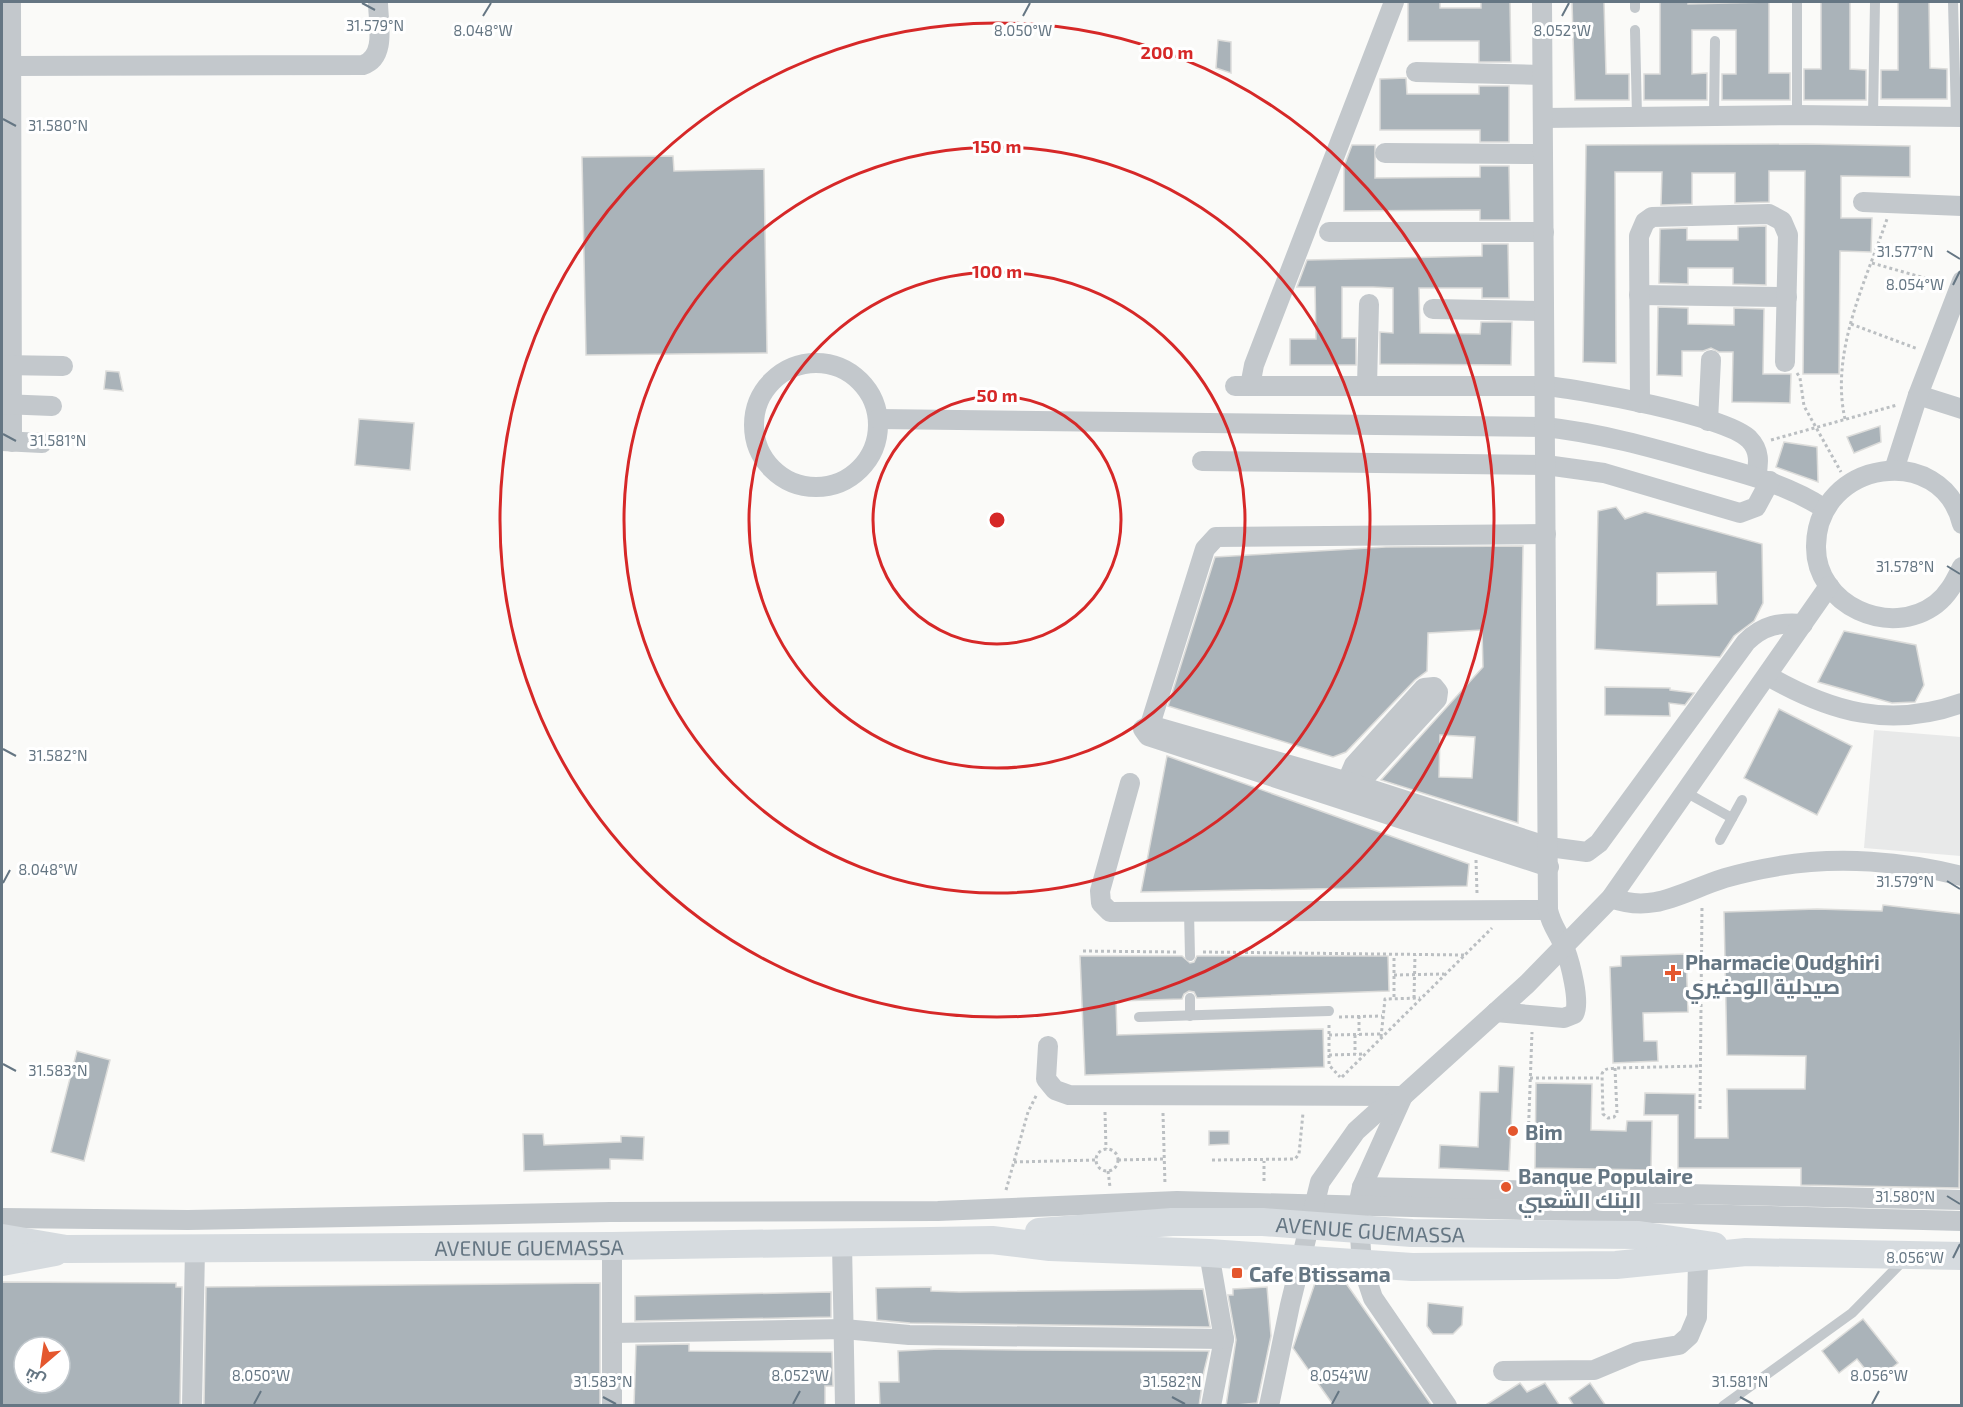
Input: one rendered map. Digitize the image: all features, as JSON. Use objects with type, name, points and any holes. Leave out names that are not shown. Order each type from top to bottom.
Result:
[{"type":"main road","name":"AVENUE GUEMASSA","points":[[993,1240],[1045,1231],[1310,1215],[1360,1207],[1412,1233],[1639,1235],[1746,1252],[1962,1256]]},
{"type":"main road","name":"AVENUE GUEMASSA","points":[[2,1238],[66,1249],[612,1246],[993,1240],[1050,1246],[1209,1253],[1362,1265],[1616,1265],[1746,1252]]},
{"type":"main road","name":"AVENUE GUEMASSA","points":[[2,1262],[66,1249]]},
{"type":"street","points":[[11,2],[7,441],[42,443]]},
{"type":"street","points":[[12,66],[363,65],[372,61],[378,53],[378,2]]},
{"type":"street","points":[[1202,460],[1546,465],[1604,473],[1740,513],[1756,507],[1763,479],[1753,444],[1740,432],[1640,402],[1545,386],[1243,386],[1254,365],[1394,2]]},
{"type":"street","points":[[1496,1012],[1569,1018],[1577,1010],[1565,947],[1556,935],[1548,910],[1542,2]]},
{"type":"street","points":[[1416,72],[1542,75]]},
{"type":"street","points":[[1543,118],[1797,115],[1959,117]]},
{"type":"street","points":[[1385,153],[1543,154]]},
{"type":"street","points":[[1863,202],[1962,206]]},
{"type":"street","points":[[1640,402],[1639,236],[1645,222],[1652,217],[1769,214],[1778,218],[1787,230],[1785,362]]},
{"type":"street","points":[[1329,232],[1544,232]]},
{"type":"street","points":[[1894,470],[1917,398],[1960,284]]},
{"type":"street","points":[[1639,295],[1786,297]]},
{"type":"street","points":[[1367,386],[1369,304]]},
{"type":"street","points":[[1433,309],[1544,310]]},
{"type":"street","points":[[1708,421],[1711,360]]},
{"type":"street","points":[[806,364],[822,364],[839,368],[853,376],[874,402],[878,418],[875,442],[866,462],[855,474],[829,486],[804,486],[778,474],[767,463],[755,434],[754,418],[765,389],[789,369],[806,364]]},
{"type":"street","points":[[8,365],[63,366]]},
{"type":"street","points":[[1917,398],[1962,409]]},
{"type":"street","points":[[7,404],[52,406]]},
{"type":"street","points":[[878,418],[1545,427],[1630,442],[1763,479],[1810,498],[1825,509]]},
{"type":"street","points":[[1961,519],[1952,502],[1934,484],[1911,473],[1894,470],[1862,476],[1847,484],[1825,509],[1818,528],[1816,548],[1820,568],[1829,586],[1846,604],[1860,612],[1891,619],[1915,615],[1936,604],[1953,586],[1962,567]]},
{"type":"street","points":[[1546,534],[1216,537],[1205,549],[1150,725],[1351,793],[1549,847],[1578,852],[1594,849],[1746,642],[1763,628],[1775,624],[1803,624]]},
{"type":"street","points":[[1269,1406],[1310,1215],[1320,1182],[1356,1131],[1377,1112],[1403,1096],[1496,1012],[1565,947],[1611,898],[1687,793],[1829,586]]},
{"type":"street","points":[[1768,676],[1806,697],[1827,705],[1874,715],[1904,716],[1945,709],[1962,703]]},
{"type":"street","points":[[1434,687],[1438,692],[1437,699],[1351,793],[1354,765],[1424,688],[1434,687]]},
{"type":"street","points":[[1130,783],[1100,891],[1101,903],[1110,912],[1548,910]]},
{"type":"street","points":[[1351,793],[1475,844],[1549,867]]},
{"type":"street","points":[[1611,898],[1628,904],[1647,905],[1702,886],[1761,870],[1828,861],[1905,865],[1962,876]]},
{"type":"street","points":[[1048,1046],[1046,1079],[1050,1086],[1061,1094],[1403,1096]]},
{"type":"street","points":[[1403,1096],[1360,1207],[1362,1265],[1373,1298],[1447,1406]]},
{"type":"street","points":[[1360,1207],[1961,1200],[1962,1212]]},
{"type":"street","points":[[2,1218],[188,1220],[1001,1209],[1165,1202],[1310,1215]]},
{"type":"street","points":[[1360,1207],[1962,1221]]},
{"type":"street","points":[[842,1243],[845,1406]]},
{"type":"street","points":[[612,1246],[612,1406]]},
{"type":"street","points":[[192,1406],[195,1249]]},
{"type":"street","points":[[1209,1253],[1224,1339],[1211,1406]]},
{"type":"street","points":[[1503,1371],[1594,1370],[1637,1352],[1679,1345],[1689,1336],[1697,1317],[1698,1258]]},
{"type":"street","points":[[612,1333],[844,1329],[909,1335],[1224,1339]]},
{"type":"lane","points":[[1797,2],[1797,115]]},
{"type":"lane","points":[[1874,115],[1875,2]]},
{"type":"lane","points":[[1953,2],[1959,117]]},
{"type":"lane","points":[[1635,30],[1637,116]]},
{"type":"lane","points":[[1714,117],[1715,41]]},
{"type":"lane","points":[[1687,793],[1732,818]]},
{"type":"lane","points":[[1720,840],[1742,800]]},
{"type":"lane","points":[[1189,912],[1190,954]]},
{"type":"lane","points":[[1190,999],[1190,1016]]},
{"type":"lane","points":[[1139,1017],[1329,1011]]},
{"type":"lane","points":[[1722,1406],[1852,1313],[1909,1255]]},
{"type":"path","points":[[1845,419],[1839,385],[1851,324],[1893,203]]},
{"type":"path","points":[[1872,263],[1960,284]]},
{"type":"path","points":[[1851,324],[1934,355]]},
{"type":"path","points":[[1785,362],[1800,378],[1804,406],[1847,484]]},
{"type":"path","points":[[1753,444],[1917,398]]},
{"type":"path","points":[[1475,844],[1477,910]]},
{"type":"path","points":[[1700,1109],[1702,886]]},
{"type":"path","points":[[1212,1160],[1292,1161],[1297,1157],[1314,1096],[1341,1078],[1511,910]]},
{"type":"path","points":[[1083,951],[1465,956]]},
{"type":"path","points":[[1394,955],[1394,998]]},
{"type":"path","points":[[1414,998],[1415,955]]},
{"type":"path","points":[[1394,975],[1446,974]]},
{"type":"path","points":[[1381,1036],[1383,1000],[1421,998]]},
{"type":"path","points":[[1355,1055],[1359,1016]]},
{"type":"path","points":[[1341,1078],[1332,1070],[1329,1055],[1329,1017],[1382,1016]]},
{"type":"path","points":[[1528,1142],[1533,1016]]},
{"type":"path","points":[[1329,1035],[1381,1036]]},
{"type":"path","points":[[1329,1055],[1365,1054]]},
{"type":"path","points":[[1615,1068],[1617,1113],[1614,1117],[1608,1118],[1603,1114],[1602,1078],[1604,1070],[1615,1068],[1700,1066]]},
{"type":"path","points":[[1530,1078],[1602,1078]]},
{"type":"path","points":[[1001,1209],[1028,1112],[1046,1079]]},
{"type":"path","points":[[1105,1095],[1106,1149]]},
{"type":"path","points":[[1162,1095],[1165,1202]]},
{"type":"path","points":[[1106,1149],[1114,1152],[1118,1160],[1115,1167],[1108,1171],[1100,1168],[1096,1160],[1099,1153],[1106,1149]]},
{"type":"path","points":[[1014,1162],[1096,1160]]},
{"type":"path","points":[[1118,1160],[1164,1160]]},
{"type":"path","points":[[1263,1180],[1264,1161]]},
{"type":"shaded area","points":[[1874,730],[1961,737],[1961,856],[1864,848]]},
{"type":"building","points":[[1408,2],[1440,2],[1440,8],[1481,8],[1481,2],[1510,2],[1511,62],[1479,62],[1479,41],[1408,41]]},
{"type":"building","points":[[1572,2],[1604,2],[1606,74],[1629,74],[1629,100],[1575,100]]},
{"type":"building","points":[[1660,2],[1688,2],[1688,4],[1769,2],[1769,73],[1790,73],[1790,100],[1722,100],[1722,74],[1736,74],[1736,30],[1692,30],[1692,74],[1707,73],[1707,100],[1644,100],[1644,74],[1660,74]]},
{"type":"building","points":[[1821,2],[1850,2],[1850,69],[1866,70],[1866,100],[1804,100],[1804,69],[1821,69]]},
{"type":"building","points":[[1898,2],[1929,2],[1930,68],[1947,69],[1947,99],[1881,99],[1881,70],[1898,70]]},
{"type":"building","points":[[1218,40],[1231,42],[1231,73],[1216,68]]},
{"type":"building","points":[[1406,78],[1407,94],[1479,94],[1479,86],[1509,86],[1509,142],[1480,142],[1480,130],[1380,130],[1380,79]]},
{"type":"building","points":[[1352,145],[1375,145],[1375,178],[1480,177],[1480,166],[1509,166],[1510,220],[1480,220],[1480,210],[1344,211],[1344,166]]},
{"type":"building","points":[[1586,145],[1910,146],[1910,177],[1841,176],[1841,218],[1872,218],[1871,252],[1840,251],[1839,374],[1803,374],[1805,171],[1769,171],[1769,202],[1735,203],[1735,173],[1692,173],[1692,204],[1661,205],[1662,172],[1615,172],[1616,363],[1583,362]]},
{"type":"building","points":[[673,156],[674,171],[764,169],[767,353],[586,355],[582,157]]},
{"type":"building","points":[[1766,226],[1766,285],[1733,284],[1733,268],[1688,268],[1688,284],[1659,283],[1660,229],[1687,228],[1687,240],[1738,240],[1738,227]]},
{"type":"building","points":[[1482,244],[1508,244],[1509,298],[1482,298],[1482,288],[1419,288],[1420,333],[1480,334],[1481,322],[1512,322],[1511,365],[1380,364],[1380,332],[1393,333],[1393,288],[1342,287],[1342,338],[1356,338],[1356,365],[1290,365],[1290,339],[1316,339],[1315,287],[1297,287],[1307,260],[1482,256]]},
{"type":"building","points":[[1658,307],[1688,308],[1688,324],[1734,325],[1734,308],[1764,309],[1763,374],[1791,374],[1790,403],[1732,402],[1733,352],[1719,352],[1711,348],[1703,351],[1682,351],[1682,376],[1657,375]]},
{"type":"building","points":[[106,371],[119,372],[123,391],[104,389]]},
{"type":"building","points":[[359,419],[414,423],[410,470],[355,465]]},
{"type":"building","points":[[1880,426],[1881,442],[1854,453],[1847,437]]},
{"type":"building","points":[[1784,442],[1817,447],[1818,482],[1776,467]]},
{"type":"building","points":[[1616,507],[1625,519],[1645,512],[1762,544],[1763,603],[1754,621],[1734,636],[1720,657],[1595,649],[1598,511]],"holes":[[[1716,572],[1717,604],[1657,605],[1657,573]]]},
{"type":"building","points":[[1523,546],[1518,823],[1381,780],[1483,667],[1482,630],[1428,633],[1427,671],[1415,680],[1346,752],[1333,757],[1168,706],[1215,557],[1386,547]],"holes":[[[1440,735],[1475,737],[1472,778],[1439,777]]]},
{"type":"building","points":[[1844,631],[1916,645],[1924,685],[1915,702],[1892,703],[1818,682]]},
{"type":"building","points":[[1605,687],[1670,688],[1670,690],[1694,693],[1685,705],[1669,703],[1670,716],[1605,715]]},
{"type":"building","points":[[1779,709],[1852,746],[1817,815],[1744,778]]},
{"type":"building","points":[[1167,756],[1469,864],[1467,886],[1141,892]]},
{"type":"building","points":[[1883,905],[1962,914],[1959,1188],[1801,1185],[1801,1168],[1678,1168],[1678,1115],[1644,1115],[1645,1093],[1695,1094],[1695,1138],[1728,1138],[1727,1089],[1805,1089],[1806,1056],[1727,1055],[1724,912],[1817,909],[1882,911]]},
{"type":"building","points":[[1686,954],[1688,1012],[1643,1013],[1644,1041],[1657,1041],[1658,1061],[1613,1063],[1610,967],[1621,966],[1621,956]]},
{"type":"building","points":[[1080,956],[1182,956],[1190,963],[1194,962],[1197,956],[1388,956],[1389,991],[1197,998],[1194,992],[1189,991],[1182,999],[1116,1001],[1117,1035],[1323,1029],[1324,1067],[1085,1075]]},
{"type":"building","points":[[77,1051],[110,1060],[84,1161],[51,1152]]},
{"type":"building","points":[[1499,1066],[1514,1067],[1509,1171],[1439,1168],[1440,1145],[1478,1147],[1480,1092],[1498,1092]]},
{"type":"building","points":[[1536,1083],[1592,1084],[1591,1130],[1626,1131],[1627,1121],[1652,1121],[1651,1170],[1535,1168]]},
{"type":"building","points":[[1209,1131],[1229,1131],[1229,1144],[1209,1145]]},
{"type":"building","points":[[523,1134],[543,1134],[544,1145],[621,1142],[621,1136],[644,1137],[643,1160],[610,1159],[610,1169],[524,1171]]},
{"type":"building","points":[[1317,1277],[1343,1279],[1432,1406],[1334,1406],[1293,1348]]},
{"type":"building","points":[[2,1282],[176,1283],[176,1287],[182,1287],[180,1406],[2,1406]]},
{"type":"building","points":[[600,1283],[600,1406],[204,1406],[206,1287]]},
{"type":"building","points":[[931,1287],[931,1291],[959,1292],[1203,1289],[1210,1327],[910,1323],[877,1320],[876,1288]]},
{"type":"building","points":[[1267,1287],[1271,1336],[1257,1403],[1226,1406],[1236,1340],[1228,1295],[1233,1295],[1233,1289]]},
{"type":"building","points":[[831,1292],[831,1317],[635,1321],[635,1296]]},
{"type":"building","points":[[1428,1303],[1463,1307],[1462,1325],[1453,1334],[1433,1334],[1427,1326]]},
{"type":"building","points":[[1863,1319],[1898,1363],[1875,1381],[1857,1359],[1839,1373],[1822,1351]]},
{"type":"building","points":[[689,1344],[689,1351],[832,1352],[833,1386],[825,1386],[825,1406],[634,1406],[636,1345]]},
{"type":"building","points":[[939,1349],[1209,1351],[1199,1406],[880,1406],[879,1382],[899,1382],[898,1351]]},
{"type":"building","points":[[1520,1383],[1527,1392],[1545,1383],[1560,1406],[1484,1406]]},
{"type":"building","points":[[1590,1383],[1606,1406],[1574,1406],[1569,1398]]},
{"type":"place","name":"Pharmacie Oudghiri صيدلية الودغيري","points":[[1673,973]]},
{"type":"place","name":"Bim","points":[[1513,1131]]},
{"type":"place","name":"Banque Populaire البنك الشعبي","points":[[1506,1187]]},
{"type":"place","name":"Cafe Btissama","points":[[1237,1273]]}]
